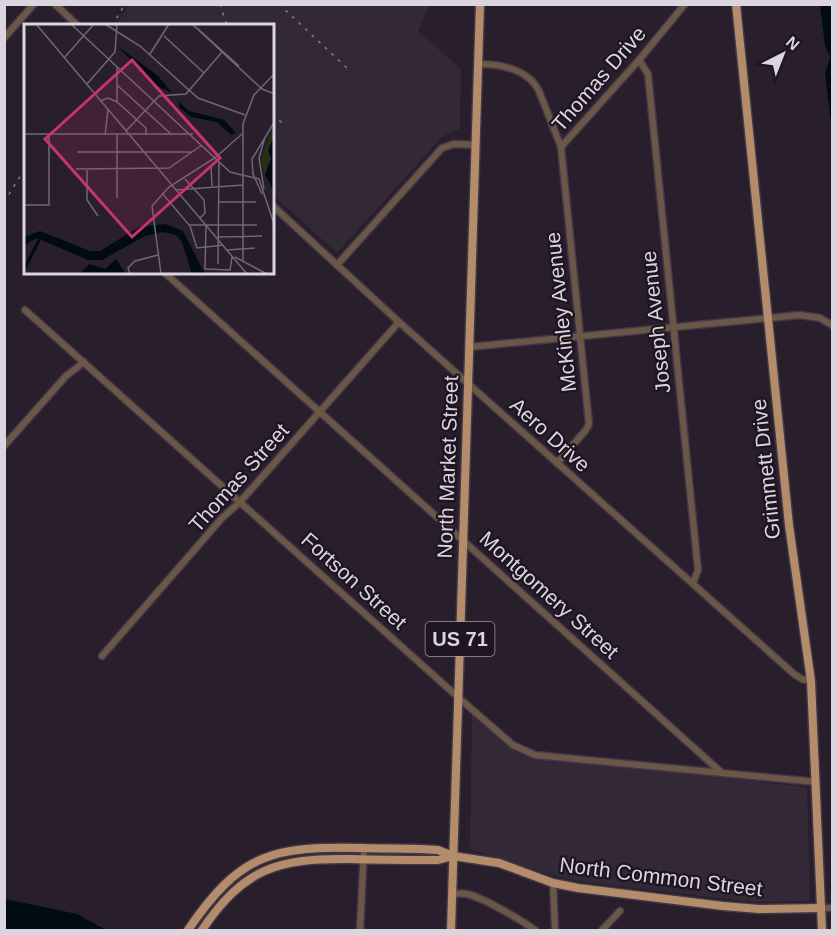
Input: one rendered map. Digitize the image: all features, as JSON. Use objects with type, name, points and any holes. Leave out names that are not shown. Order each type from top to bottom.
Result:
[{"type":"main road","name":"North Market Street","points":[[451,930],[480,4]]},
{"type":"main road","name":"Grimmett Drive","points":[[736,4],[789,525],[811,681],[822,930]]},
{"type":"main road","name":"North Common Street","points":[[188,930],[229,879],[252,864],[280,852],[301,848],[431,849],[453,856],[499,862],[553,883],[578,888],[759,909],[821,908]]},
{"type":"main road","name":"North Common Street","points":[[202,930],[219,906],[232,893],[265,870],[296,861],[438,860],[453,856]]},
{"type":"street","points":[[4,38],[34,4]]},
{"type":"street","points":[[55,4],[76,24]]},
{"type":"street","name":"Thomas Drive","points":[[561,147],[639,60],[685,4]]},
{"type":"street","name":"Joseph Avenue","points":[[639,60],[648,74],[698,570],[693,584]]},
{"type":"street","name":"McKinley Avenue","points":[[478,64],[504,66],[533,82],[561,147],[589,424],[557,463]]},
{"type":"street","points":[[337,265],[442,148],[454,144],[476,145]]},
{"type":"street","name":"Aero Drive","points":[[274,207],[399,322],[794,674],[811,681]]},
{"type":"street","name":"Montgomery Street","points":[[166,274],[723,773]]},
{"type":"street","name":"Fortson Street","points":[[25,310],[513,745],[529,753],[816,782]]},
{"type":"street","points":[[469,347],[807,315],[820,318],[832,325]]},
{"type":"street","name":"Thomas Street","points":[[102,656],[222,518],[240,502],[399,322]]},
{"type":"street","points":[[4,446],[66,376],[84,362]]},
{"type":"street","points":[[360,930],[364,848]]},
{"type":"street","points":[[553,883],[555,930]]},
{"type":"street","points":[[452,894],[476,897],[535,930]]},
{"type":"street","name":"North Common Street","points":[[821,908],[832,908]]},
{"type":"street","points":[[603,930],[620,911]]},
{"type":"shaded area","points":[[129,5],[430,5],[418,31],[461,69],[460,129],[443,136],[337,253],[274,196],[274,24],[117,24]]},
{"type":"shaded area","points":[[820,5],[832,5],[832,131],[825,73],[830,57],[825,46]]},
{"type":"shaded area","points":[[472,713],[515,748],[535,758],[807,787],[810,901],[753,902],[583,882],[551,875],[470,849]]},
{"type":"shaded area","points":[[5,899],[77,914],[106,930],[5,930]]},
{"type":"railway","points":[[113,24],[125,4]]},
{"type":"railway","points":[[220,4],[226,24]]},
{"type":"railway","points":[[279,4],[349,70]]},
{"type":"railway","points":[[274,115],[284,125]]},
{"type":"railway","points":[[4,202],[24,170]]}]
